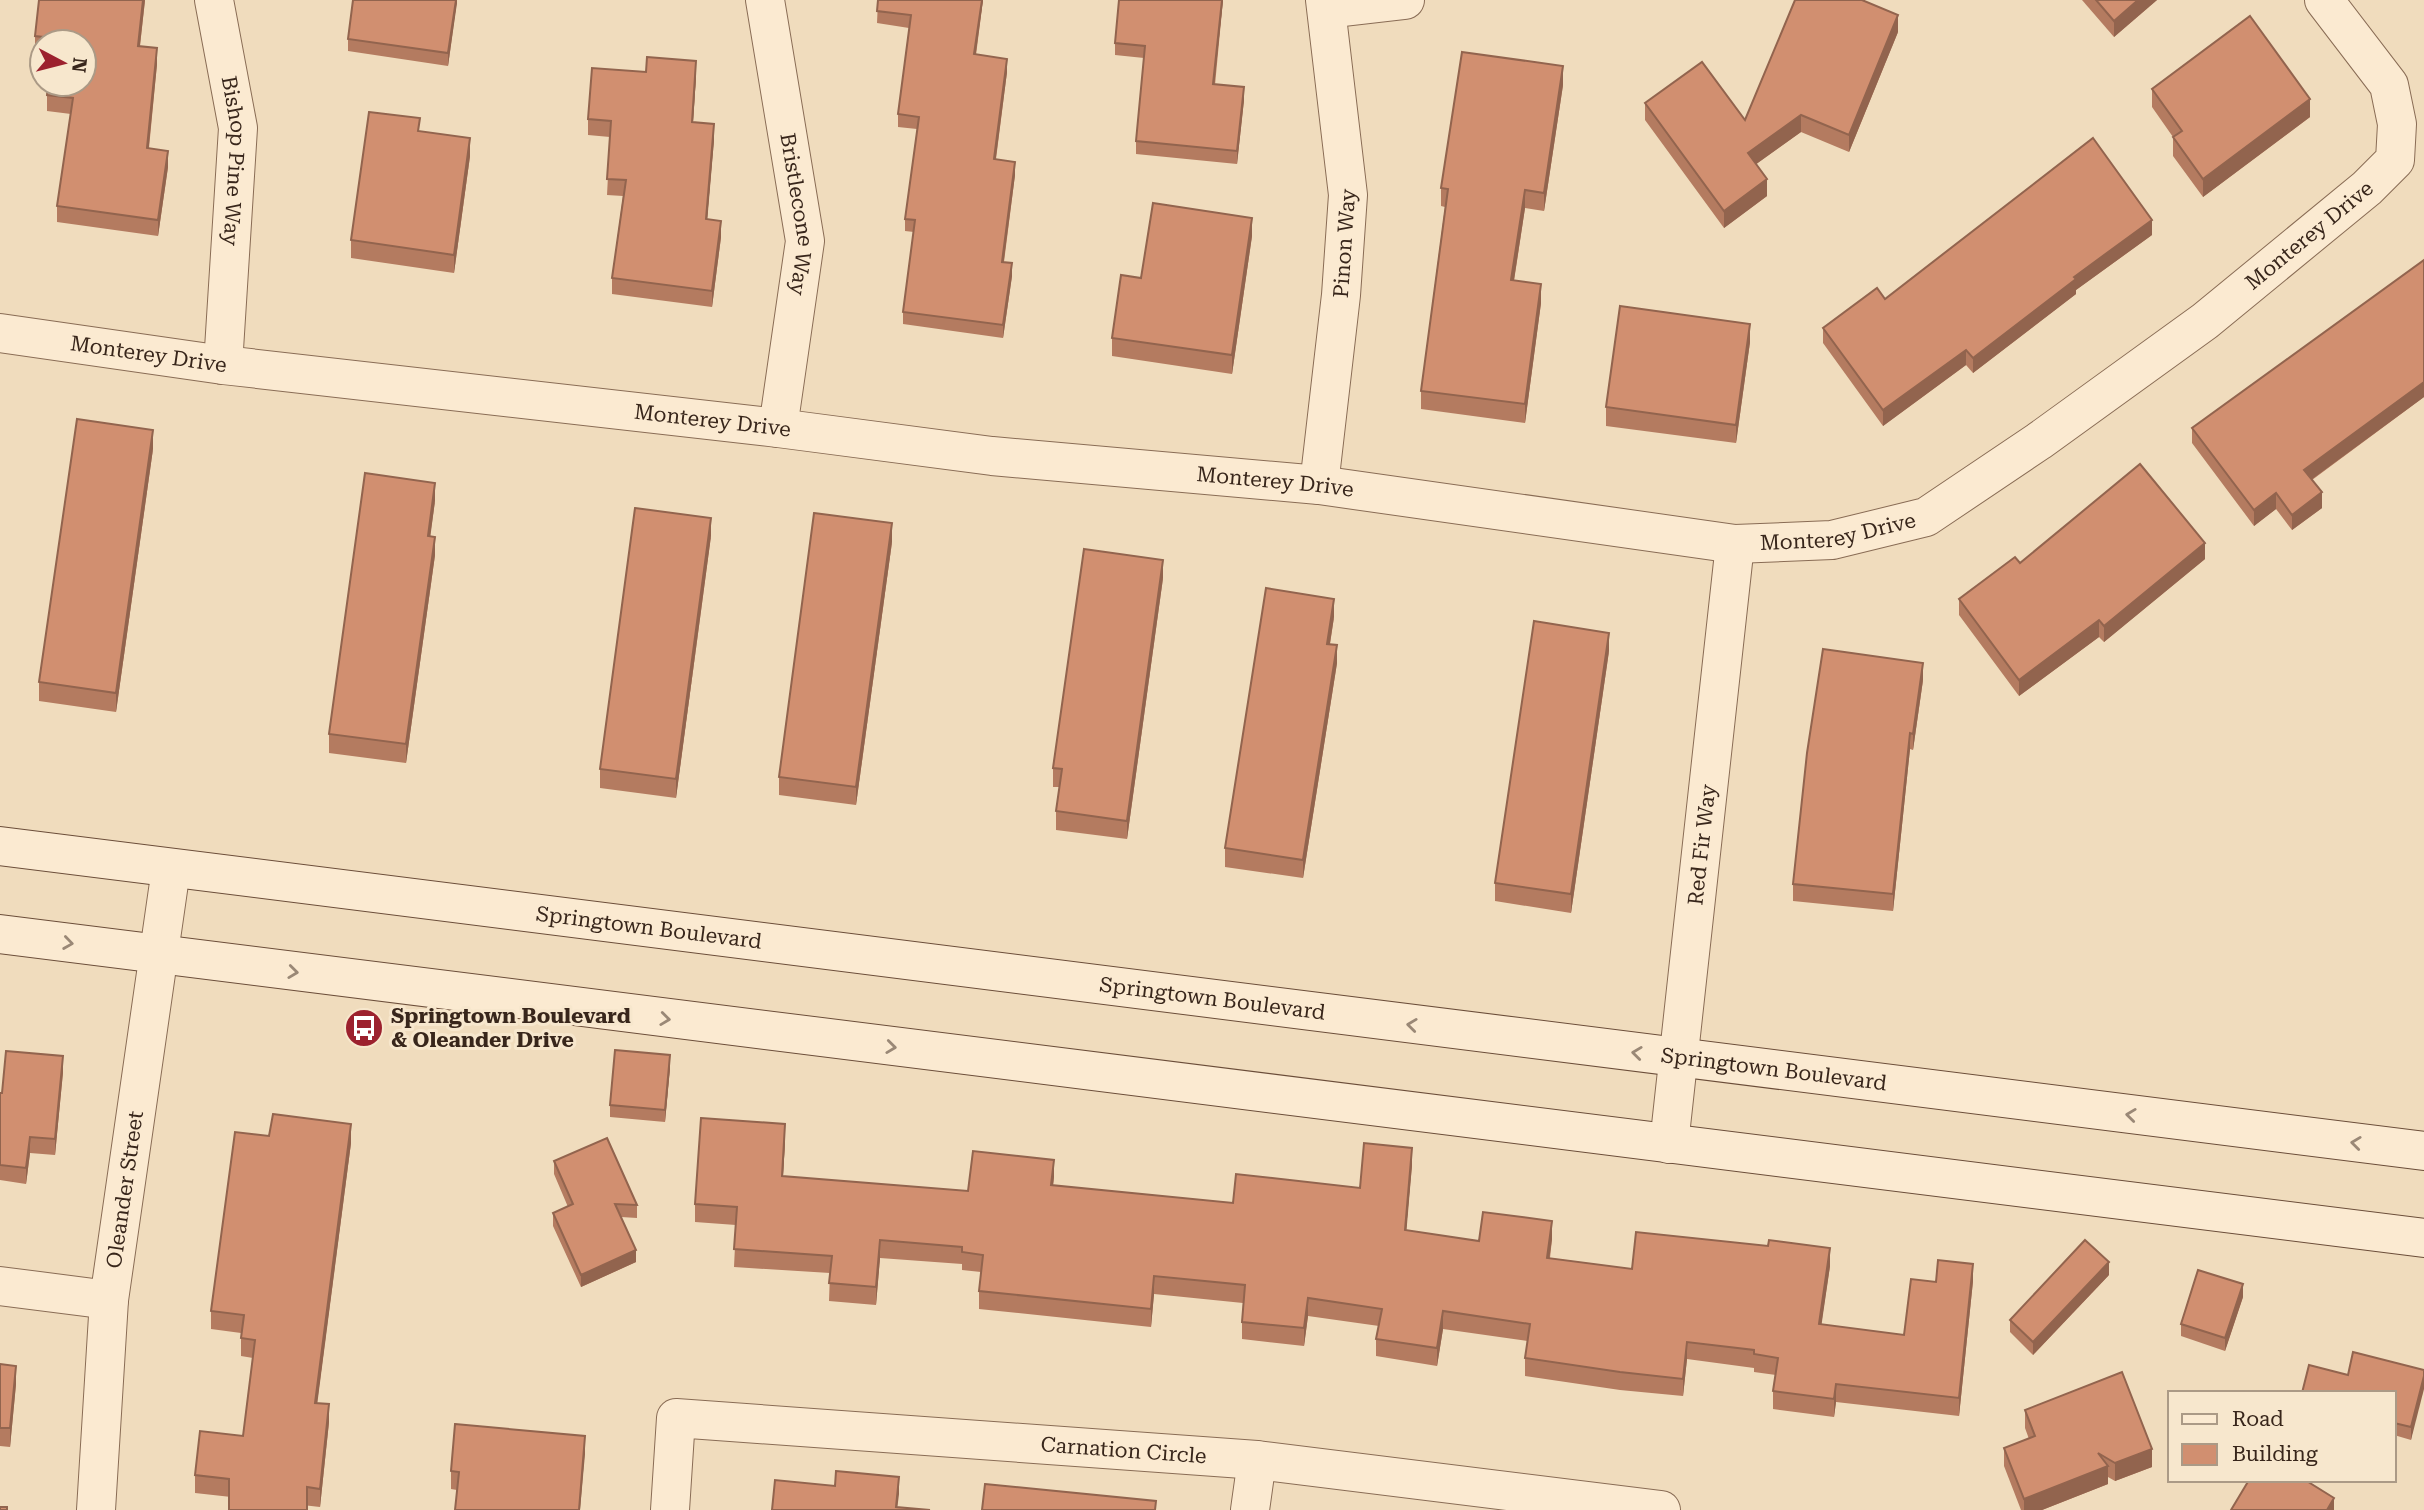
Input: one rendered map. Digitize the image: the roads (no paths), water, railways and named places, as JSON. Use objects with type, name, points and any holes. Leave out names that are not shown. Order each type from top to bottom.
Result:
[{"type":"street","name":"Bishop Pine Way","points":[[214,0],[238,128],[223,365]]},
{"type":"street","name":"Bristlecone Way","points":[[765,0],[805,241],[778,428]]},
{"type":"street","points":[[1326,4],[1405,0]]},
{"type":"street","name":"Monterey Drive","points":[[0,333],[223,365],[778,428],[992,456],[1319,485],[1735,544],[1832,540],[1926,517],[2039,442],[2205,321],[2356,197],[2395,160],[2397,124],[2389,85],[2324,0]]},
{"type":"street","name":"Pinon Way","points":[[1319,485],[1341,295],[1348,195],[1326,4]]},
{"type":"street","name":"Red Fir Way","points":[[1669,1144],[1684,985],[1735,544]]},
{"type":"street","name":"Springtown Boulevard","points":[[0,846],[2424,1151]]},
{"type":"street","name":"Oleander Street","points":[[96,1510],[109,1300],[171,869]]},
{"type":"street","points":[[0,934],[2424,1238]]},
{"type":"street","points":[[0,1286],[109,1300]]},
{"type":"street","name":"Carnation Circle","points":[[670,1510],[676,1418],[1257,1460],[1661,1510]]},
{"type":"street","points":[[1250,1510],[1257,1460]]},
{"type":"place","name":"Springtown Boulevard & Oleander Drive","points":[[364,1028]]}]
